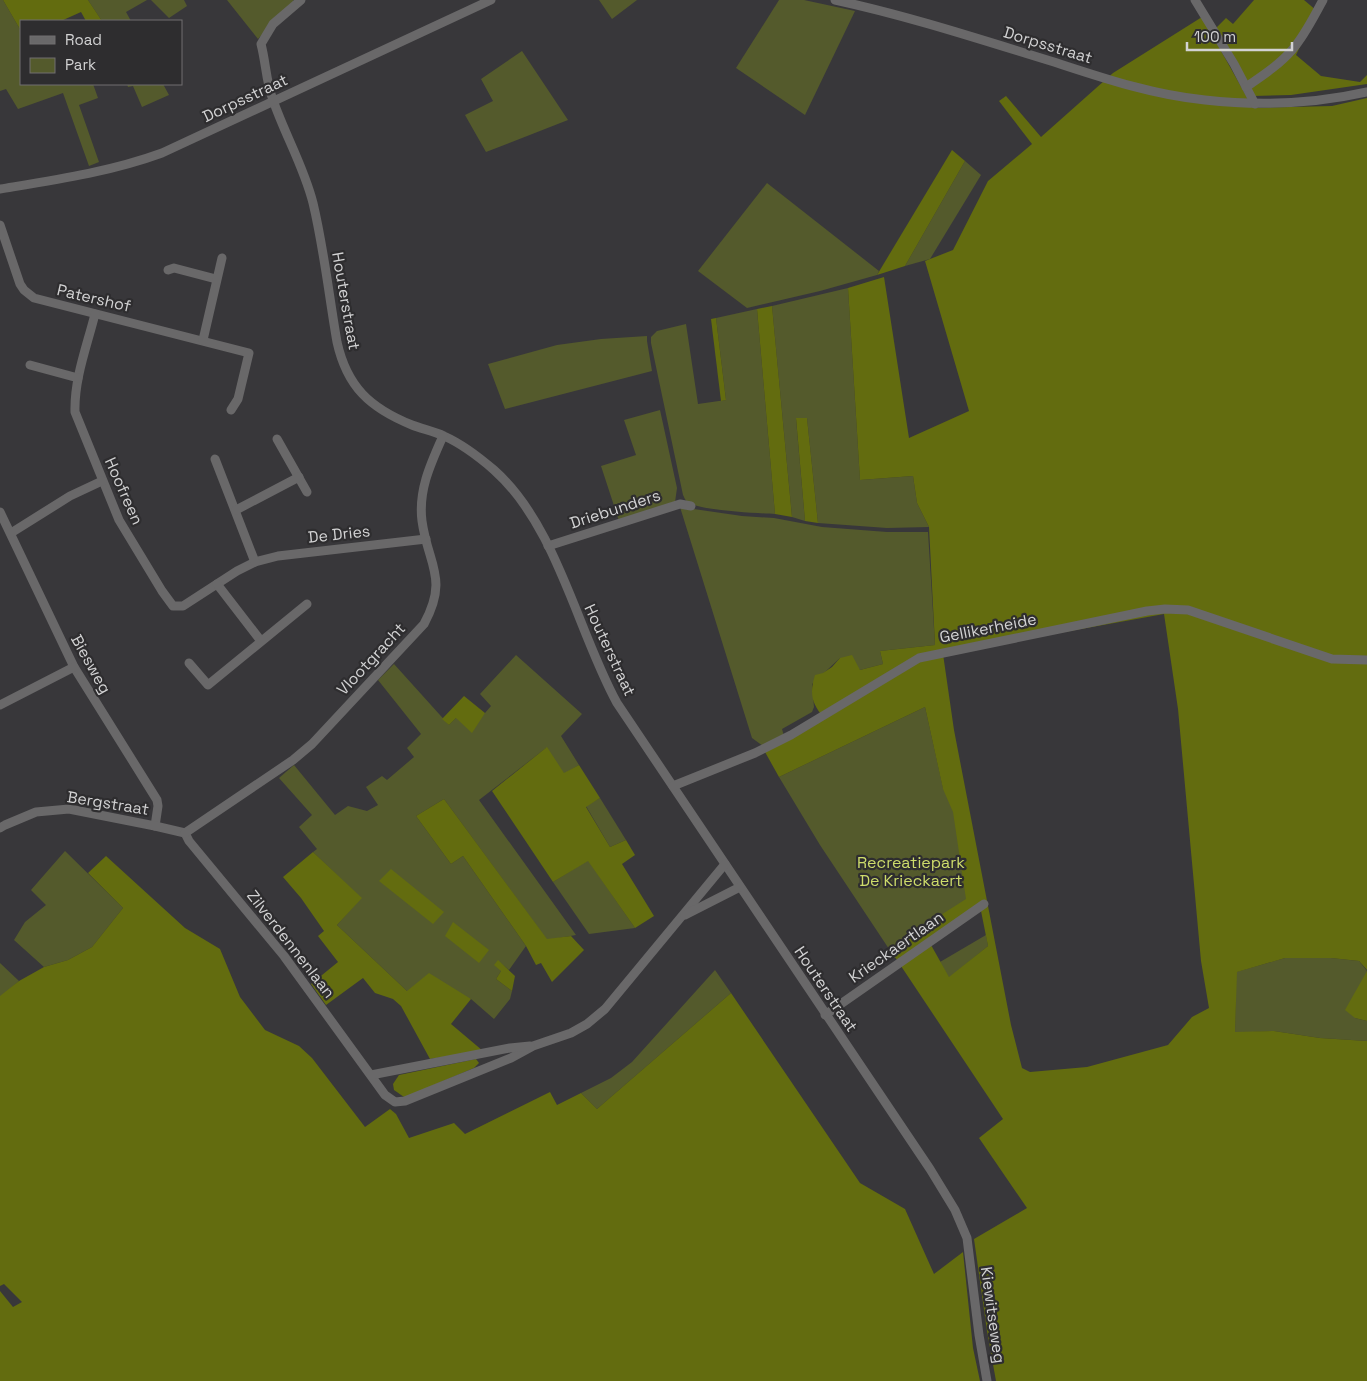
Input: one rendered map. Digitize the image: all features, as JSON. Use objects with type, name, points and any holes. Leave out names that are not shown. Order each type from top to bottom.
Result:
[{"type":"street","name":"Houterstraat","points":[[301,0],[273,24],[260,44],[264,56],[269,91],[297,157],[312,201],[319,231],[337,342],[346,372],[356,388],[375,406],[390,415],[443,436],[473,454],[500,477],[517,495],[535,519],[617,703],[943,1190],[964,1229],[969,1253]]},
{"type":"street","name":"Dorpsstraat","points":[[0,188],[88,174],[132,164],[162,153],[491,0]]},
{"type":"street","name":"Dorpsstraat","points":[[835,0],[967,35],[1132,87],[1204,100],[1255,104],[1284,103],[1338,99],[1367,92]]},
{"type":"street","points":[[1195,0],[1255,104]]},
{"type":"street","points":[[1246,87],[1271,69],[1291,51],[1308,28],[1323,0]]},
{"type":"street","name":"Patershof","points":[[0,225],[4,250],[20,284],[34,298],[249,353],[238,399],[231,410]]},
{"type":"street","points":[[203,340],[222,258]]},
{"type":"street","points":[[168,270],[174,268],[216,279]]},
{"type":"street","name":"Hoofreen","points":[[95,314],[78,378],[74,399],[75,412],[119,520],[168,601],[173,606]]},
{"type":"street","points":[[30,365],[78,378]]},
{"type":"street","name":"Vlootgracht","points":[[185,833],[293,760],[312,744],[424,624],[432,610],[437,590],[436,575],[422,520],[421,502],[424,484],[443,436]]},
{"type":"street","points":[[277,439],[307,492]]},
{"type":"street","points":[[215,459],[255,562]]},
{"type":"street","points":[[236,510],[299,477]]},
{"type":"street","points":[[10,533],[70,496],[102,481]]},
{"type":"street","name":"Driebunders","points":[[548,546],[680,504],[691,506]]},
{"type":"street","name":"Biesweg","points":[[0,512],[74,667],[157,800],[155,826]]},
{"type":"street","name":"De Dries","points":[[173,606],[182,606],[255,562],[278,556],[426,540]]},
{"type":"street","points":[[217,584],[261,642]]},
{"type":"street","points":[[189,663],[208,685],[307,604]]},
{"type":"street","name":"Gellikerheide","points":[[673,786],[791,735],[919,658],[1147,611],[1165,608],[1188,610],[1332,659],[1367,660]]},
{"type":"street","points":[[0,705],[74,667]]},
{"type":"street","name":"Bergstraat","points":[[0,828],[36,812],[69,809],[185,833]]},
{"type":"street","name":"Zilverdennenlaan","points":[[185,833],[189,841],[284,956],[385,1095],[395,1102],[405,1100],[510,1058],[533,1046],[571,1033],[587,1024],[605,1009],[725,864]]},
{"type":"street","name":"Zilverdennenlaan","points":[[682,917],[740,887]]},
{"type":"street","name":"Krieckaertlaan","points":[[825,1015],[984,904]]},
{"type":"street","name":"Zilverdennenlaan","points":[[371,1075],[510,1048],[533,1046]]},
{"type":"street","name":"Kiewitseweg","points":[[969,1253],[979,1335],[987,1381]]},
{"type":"green space","points":[[0,0],[3,0],[20,29],[20,85],[93,85],[98,98],[79,105],[99,162],[89,166],[63,93],[18,109],[6,89],[0,91]]},
{"type":"green space","points":[[3,0],[88,0],[101,20],[85,20],[81,12],[63,20],[20,20],[20,29]]},
{"type":"green space","points":[[88,0],[147,0],[126,12],[130,20],[101,20]]},
{"type":"green space","points":[[151,0],[184,0],[187,6],[169,18]]},
{"type":"green space","points":[[227,0],[293,0],[295,3],[280,15],[258,39]]},
{"type":"green space","points":[[599,0],[637,0],[612,19]]},
{"type":"green space","points":[[779,0],[804,0],[855,11],[805,115],[736,68]]},
{"type":"green space","points":[[1254,0],[1304,0],[1317,11],[1296,55],[1321,76],[1360,82],[1367,75],[1367,84],[1291,95],[1253,96],[1216,28],[1226,18],[1233,24]]},
{"type":"green space","points":[[1202,17],[1253,108],[1332,106],[1367,98],[1367,970],[1359,961],[1331,958],[1285,958],[1237,972],[1235,1032],[1274,1031],[1320,1038],[1367,1041],[1367,1381],[996,1381],[974,1239],[1027,1208],[979,1138],[1003,1119],[889,948],[966,899],[953,812],[943,789],[925,707],[779,777],[765,752],[824,718],[814,703],[812,693],[813,682],[815,675],[823,673],[832,667],[840,658],[852,655],[860,670],[883,664],[880,651],[935,645],[929,527],[917,503],[913,476],[860,480],[848,288],[884,277],[909,438],[969,411],[925,261],[953,250],[988,181],[1032,144],[999,101],[1006,96],[1041,137],[1113,73]],"holes":[[[1164,614],[1178,709],[1201,961],[1209,1008],[1192,1017],[1168,1045],[1087,1067],[1030,1072],[1022,1068],[1011,1025],[954,730],[943,654]],[[981,911],[988,946],[949,977],[931,945]]]},
{"type":"green space","points":[[522,51],[568,120],[486,152],[465,115],[493,101],[481,79]]},
{"type":"green space","points":[[127,85],[164,85],[169,95],[142,107],[133,86],[128,87]]},
{"type":"green space","points":[[952,150],[965,161],[905,266],[877,275]]},
{"type":"green space","points":[[965,161],[981,175],[930,259],[905,266]]},
{"type":"green space","points":[[767,183],[879,271],[877,275],[747,308],[698,271]]},
{"type":"green space","points":[[848,288],[860,480],[913,476],[917,503],[929,527],[887,528],[818,523],[807,418],[796,419],[805,521],[792,517],[772,306]]},
{"type":"green space","points":[[772,306],[792,517],[775,514],[757,309]]},
{"type":"green space","points":[[757,309],[775,514],[704,508],[688,502],[683,495],[651,337],[657,331],[686,324],[698,404],[726,400],[716,318]]},
{"type":"green space","points":[[716,318],[726,400],[721,401],[711,319]]},
{"type":"green space","points":[[647,336],[652,371],[505,409],[488,364],[557,345],[601,339]]},
{"type":"green space","points":[[660,410],[677,488],[675,502],[619,521],[601,466],[636,455],[624,420]]},
{"type":"green space","points":[[796,418],[807,418],[818,523],[805,521]]},
{"type":"green space","points":[[680,507],[742,516],[774,518],[822,527],[887,532],[928,532],[935,645],[880,651],[883,664],[860,670],[840,658],[812,684],[814,707],[812,712],[782,729],[784,736],[763,746],[752,738]]},
{"type":"green space","points":[[516,655],[582,714],[561,736],[579,765],[564,774],[546,748],[479,800],[576,935],[547,940],[444,799],[416,816],[451,864],[463,856],[526,946],[509,970],[498,961],[501,971],[496,979],[512,991],[510,999],[494,1019],[471,999],[407,991],[337,925],[361,898],[313,852],[317,849],[299,827],[312,815],[279,778],[294,765],[335,815],[348,806],[367,811],[378,805],[366,787],[382,776],[387,780],[414,757],[407,748],[421,734],[378,680],[394,664],[449,725],[456,718],[485,713],[491,706],[480,694]]},
{"type":"green space","points":[[464,696],[485,713],[472,733],[456,718],[449,725],[442,719]]},
{"type":"green space","name":"Recreatiepark De Krieckaert","points":[[925,707],[943,788],[959,785],[980,898],[895,958],[820,845],[779,777]]},
{"type":"green space","points":[[547,747],[564,773],[579,765],[600,798],[586,807],[610,847],[626,840],[635,855],[622,864],[654,916],[635,928],[588,861],[553,882],[492,791]]},
{"type":"green space","points":[[600,798],[626,840],[610,847],[586,806]]},
{"type":"green space","points":[[444,799],[547,939],[571,936],[584,950],[552,982],[541,963],[536,965],[526,946],[463,856],[451,864],[416,816]]},
{"type":"green space","points":[[65,851],[123,908],[92,947],[68,960],[44,967],[14,940],[25,922],[46,905],[31,890]]},
{"type":"green space","points":[[313,852],[362,898],[337,925],[407,991],[429,973],[471,999],[451,1024],[483,1051],[430,1059],[401,1006],[393,999],[375,993],[363,978],[326,1005],[311,984],[338,962],[318,936],[324,931],[301,898],[283,877]]},
{"type":"green space","points":[[106,856],[185,928],[220,949],[240,997],[265,1030],[299,1046],[312,1058],[365,1127],[390,1109],[396,1114],[409,1138],[454,1123],[465,1134],[550,1092],[557,1105],[581,1093],[597,1109],[731,993],[860,1183],[905,1209],[934,1274],[963,1252],[973,1348],[980,1381],[0,1381],[0,1291],[13,1307],[22,1302],[4,1284],[0,1286],[0,996],[19,981],[44,967],[68,960],[92,947],[123,908],[88,873]]},
{"type":"green space","points":[[588,860],[635,928],[589,934],[553,882]]},
{"type":"green space","points":[[391,869],[444,912],[433,924],[379,881]]},
{"type":"green space","points":[[453,922],[489,950],[479,963],[445,936]]},
{"type":"green space","points":[[986,935],[988,946],[949,978],[940,962]]},
{"type":"green space","points":[[1285,958],[1331,958],[1359,961],[1367,971],[1355,1018],[1367,1021],[1367,1041],[1320,1038],[1274,1031],[1235,1033],[1236,972]]},
{"type":"green space","points":[[498,960],[515,976],[512,991],[496,979],[501,971],[494,965]]},
{"type":"green space","points":[[0,963],[19,981],[1,997],[0,996]]},
{"type":"green space","points":[[715,970],[731,993],[597,1109],[581,1093],[611,1078],[632,1062]]},
{"type":"green space","points":[[1367,971],[1367,1021],[1355,1018],[1345,1010]]},
{"type":"green space","points":[[476,1059],[479,1063],[474,1068],[408,1096],[404,1097],[394,1090],[393,1084],[399,1075]]}]
